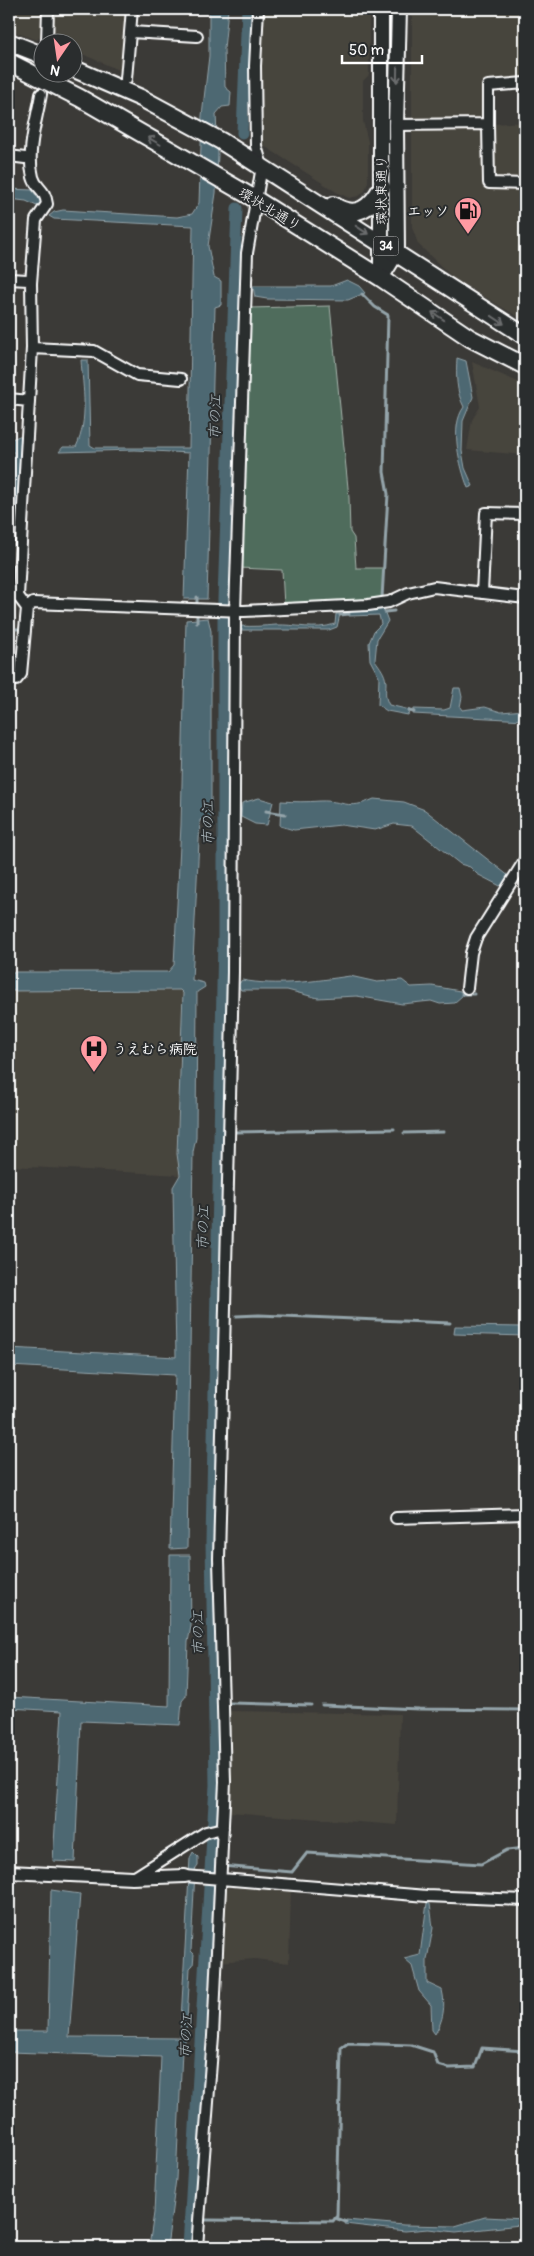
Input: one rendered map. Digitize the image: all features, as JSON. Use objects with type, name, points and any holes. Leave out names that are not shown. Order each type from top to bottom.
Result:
[{"type":"highway","points":[[9,42],[32,51]]},
{"type":"highway","name":"環状北通り","points":[[9,62],[80,98],[255,199],[381,278],[470,338],[525,366]]},
{"type":"highway","name":"34","points":[[82,72],[141,98],[221,141],[525,336]]},
{"type":"highway","points":[[262,166],[277,168],[339,209],[352,212],[361,210],[374,201],[382,187]]},
{"type":"main road","name":"環状東通り","points":[[381,9],[381,278]]},
{"type":"main road","name":"環状東通り","points":[[381,278],[396,252],[396,125],[399,9]]},
{"type":"street","points":[[47,32],[48,9]]},
{"type":"street","points":[[126,79],[132,9]]},
{"type":"street","points":[[197,2247],[213,2036],[225,1782],[220,1559],[233,972],[235,611],[247,253],[262,166],[256,146],[255,66],[258,9]]},
{"type":"street","points":[[131,32],[198,36]]},
{"type":"street","points":[[525,83],[488,86],[489,183],[525,184]]},
{"type":"street","points":[[27,608],[18,596],[32,348],[31,283],[36,220],[47,204],[45,193],[33,177],[34,132],[41,94]]},
{"type":"street","points":[[396,125],[488,124]]},
{"type":"street","points":[[9,156],[25,158]]},
{"type":"street","points":[[9,279],[28,280],[31,283]]},
{"type":"street","points":[[32,348],[94,351],[137,375],[181,379]]},
{"type":"street","points":[[9,399],[29,402]]},
{"type":"street","points":[[482,593],[486,513],[525,514]]},
{"type":"street","points":[[9,680],[16,680],[22,674],[27,608],[33,602],[235,611],[368,605],[389,602],[408,593],[434,587],[517,595],[525,598]]},
{"type":"street","points":[[467,988],[471,953],[476,938],[509,890],[525,860]]},
{"type":"street","points":[[396,1518],[525,1514]]},
{"type":"street","points":[[132,1878],[148,1871],[206,1832],[223,1828]]},
{"type":"street","points":[[9,1872],[132,1878],[195,1876],[221,1870],[427,1896],[525,1900]]},
{"type":"shaded area","points":[[9,9],[42,9],[41,32],[32,32],[32,38],[9,30]]},
{"type":"shaded area","points":[[53,9],[127,9],[123,72],[82,54],[82,32],[52,32]]},
{"type":"shaded area","points":[[264,9],[369,9],[369,75],[363,81],[363,121],[368,142],[368,182],[365,191],[359,196],[349,198],[338,193],[261,144],[261,71]]},
{"type":"shaded area","points":[[412,9],[525,9],[525,78],[484,82],[484,122],[412,122]]},
{"type":"shaded area","points":[[525,122],[525,179],[498,178],[493,174],[493,124]]},
{"type":"shaded area","points":[[412,127],[484,127],[485,189],[525,190],[525,321],[453,278],[418,244],[412,227]]},
{"type":"shaded area","points":[[472,362],[525,385],[525,455],[467,450],[472,420],[480,407]]},
{"type":"shaded area","name":"うえむら病院","points":[[180,990],[183,993],[177,1154],[180,1175],[9,1166],[9,991]]},
{"type":"shaded area","points":[[229,1711],[400,1714],[397,1825],[229,1812]]},
{"type":"shaded area","points":[[224,1887],[291,1891],[289,1963],[254,1959],[219,1962]]},
{"type":"green space","points":[[330,306],[349,498],[350,532],[354,538],[356,568],[384,568],[382,598],[369,602],[284,606],[282,570],[239,568],[249,308]]},
{"type":"water","points":[[209,9],[228,9],[224,49],[225,87],[231,92],[230,106],[222,107],[216,114],[218,155],[216,193],[208,246],[214,277],[221,281],[221,305],[215,307],[207,599],[184,599],[189,453],[135,450],[59,452],[63,447],[76,447],[83,426],[84,393],[81,360],[88,360],[90,445],[95,448],[189,448],[193,226],[54,219],[49,216],[54,212],[63,210],[177,217],[192,214],[199,203],[202,116],[209,56]]},
{"type":"water","points":[[9,189],[32,190],[41,202],[39,207],[26,201],[9,199]]},
{"type":"water","points":[[347,280],[359,286],[365,293],[348,300],[267,299],[255,297],[253,286],[331,286]]},
{"type":"water","points":[[457,358],[466,361],[473,397],[463,421],[462,451],[465,468],[473,486],[468,488],[457,447],[457,425],[464,407],[457,383]]},
{"type":"water","points":[[22,435],[17,523],[11,522],[14,452],[9,452],[9,440]]},
{"type":"water","points":[[383,608],[388,621],[377,639],[375,660],[385,676],[387,702],[389,705],[410,710],[408,715],[387,711],[378,705],[379,677],[370,660],[369,643],[374,631],[381,624],[379,615],[349,616],[349,612]]},
{"type":"water","points":[[336,614],[340,614],[337,627],[329,630],[241,630],[240,626],[283,625],[320,627],[335,624]]},
{"type":"water","points":[[208,618],[211,631],[211,818],[200,820],[192,980],[204,983],[205,987],[197,992],[196,1138],[193,1152],[187,1548],[170,1549],[175,1375],[9,1366],[9,1348],[176,1357],[173,1187],[180,1175],[177,1154],[183,993],[180,990],[9,991],[9,972],[168,972],[174,965],[181,825],[186,620]]},
{"type":"water","points":[[454,688],[460,688],[462,697],[460,707],[462,710],[485,707],[501,712],[525,710],[525,720],[413,714],[414,709],[444,710],[450,708]]},
{"type":"water","points":[[259,798],[273,802],[267,825],[255,824],[241,817],[242,803]]},
{"type":"water","points":[[374,799],[404,802],[425,810],[510,877],[504,888],[477,874],[470,867],[460,864],[412,826],[394,824],[375,830],[341,825],[294,830],[280,826],[281,801],[328,801],[351,805]]},
{"type":"water","points":[[350,976],[377,982],[402,980],[411,987],[432,986],[460,991],[463,995],[454,1003],[440,1004],[431,1001],[402,1004],[357,996],[318,998],[287,990],[241,990],[238,985],[242,980],[282,983]]},
{"type":"water","points":[[455,1326],[525,1327],[525,1336],[454,1334]]},
{"type":"water","points":[[170,1555],[190,1555],[191,1626],[188,1642],[186,1696],[182,1701],[180,1725],[81,1721],[75,1862],[53,1861],[62,1711],[9,1708],[9,1697],[169,1706]]},
{"type":"water","points":[[193,1852],[198,1857],[198,1866],[195,1870],[191,1951],[194,1954],[193,1965],[190,1968],[186,2038],[182,2051],[176,2179],[167,2247],[149,2247],[154,2213],[161,2057],[9,2052],[9,2031],[48,2031],[51,1890],[80,1894],[69,2037],[180,2038],[190,1858]]},
{"type":"water","points":[[427,1903],[430,1904],[433,1928],[427,1960],[427,1983],[442,1990],[444,2002],[442,2019],[435,2034],[432,2030],[431,2005],[419,1991],[412,1966],[404,1959],[420,1955]]},
{"type":"water","points":[[485,2217],[525,2219],[522,2229],[520,2225],[456,2232],[428,2229],[405,2231],[345,2224],[346,2220],[404,2225],[455,2226]]},
{"type":"waterway","name":"市の江","points":[[242,133],[247,9]]},
{"type":"waterway","name":"市の江","points":[[188,2247],[215,1785],[211,1542],[223,936],[223,599],[237,208]]},
{"type":"waterway","points":[[362,294],[375,307],[388,315],[384,472],[388,494],[382,598]]},
{"type":"waterway","points":[[197,597],[197,623]]},
{"type":"waterway","points":[[385,612],[394,611]]},
{"type":"waterway","points":[[340,615],[349,614]]},
{"type":"waterway","points":[[9,629],[19,629]]},
{"type":"waterway","points":[[409,711],[414,712]]},
{"type":"waterway","points":[[266,811],[285,814]]},
{"type":"waterway","points":[[462,994],[474,994]]},
{"type":"waterway","points":[[236,1132],[394,1129]]},
{"type":"waterway","points":[[404,1133],[444,1132]]},
{"type":"waterway","points":[[236,1316],[259,1315],[450,1323]]},
{"type":"waterway","points":[[231,1703],[311,1705]]},
{"type":"waterway","points":[[322,1705],[419,1709],[525,1710]]},
{"type":"waterway","points":[[210,1865],[292,1872],[307,1853],[481,1864],[507,1850],[525,1848]]},
{"type":"waterway","points":[[206,2220],[333,2221],[337,2216],[341,2048],[348,2043],[411,2045],[433,2052],[438,2065],[449,2068],[475,2067],[482,2048],[525,2051]]},
{"type":"waterway","points":[[335,2218],[346,2222]]},
{"type":"waterway","points":[[522,2229],[522,2247]]},
{"type":"place","name":"エッソ","points":[[468,235]]},
{"type":"place","name":"うえむら病院","points":[[94,1073]]}]
